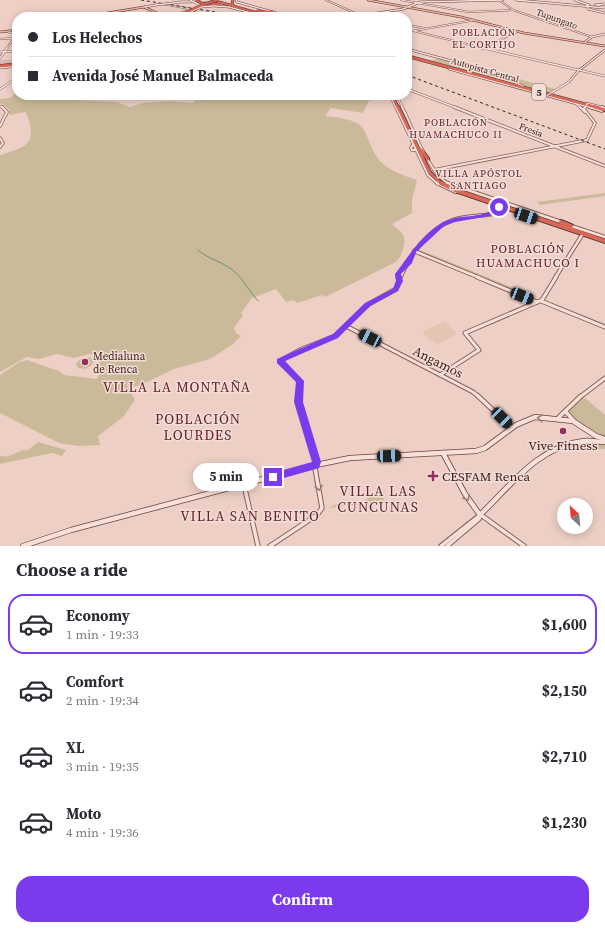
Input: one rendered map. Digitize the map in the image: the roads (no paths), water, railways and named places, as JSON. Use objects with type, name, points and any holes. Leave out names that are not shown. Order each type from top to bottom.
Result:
[{"type":"highway","points":[[196,0],[200,2],[215,0],[228,2],[234,1]]},
{"type":"highway","points":[[196,0],[201,3],[219,4],[197,7]]},
{"type":"highway","points":[[207,5],[215,0]]},
{"type":"highway","points":[[188,12],[215,0]]},
{"type":"highway","points":[[188,12],[215,0],[250,12]]},
{"type":"highway","points":[[231,6],[234,1]]},
{"type":"highway","points":[[197,7],[200,2]]},
{"type":"highway","points":[[207,5],[231,6],[253,12]]},
{"type":"highway","points":[[246,10],[264,10],[272,12]]},
{"type":"highway","name":"Autopista Central","points":[[412,57],[605,110]]},
{"type":"highway","points":[[0,66],[12,65]]},
{"type":"highway","points":[[475,74],[522,86]]},
{"type":"highway","points":[[475,74],[490,80]]},
{"type":"highway","points":[[395,100],[419,150],[433,174],[446,185],[605,239]]},
{"type":"highway","points":[[395,100],[429,171],[437,181],[458,191],[570,230]]},
{"type":"highway","points":[[419,150],[428,159]]},
{"type":"highway","points":[[548,222],[605,239]]},
{"type":"highway","points":[[561,222],[584,233]]},
{"type":"main road","points":[[369,0],[474,20],[517,32],[605,46]]},
{"type":"main road","points":[[380,12],[406,7],[416,3],[486,0]]},
{"type":"main road","points":[[416,3],[502,0]]},
{"type":"main road","points":[[516,0],[588,5],[590,9],[605,6]]},
{"type":"main road","points":[[575,0],[595,7],[605,13]]},
{"type":"main road","points":[[116,12],[190,1],[204,6],[231,6],[251,12]]},
{"type":"main road","points":[[234,1],[264,10]]},
{"type":"main road","points":[[188,12],[201,7],[231,6]]},
{"type":"main road","points":[[147,7],[156,12]]},
{"type":"main road","points":[[0,32],[12,31]]},
{"type":"main road","points":[[586,42],[592,37],[605,34]]},
{"type":"main road","points":[[412,50],[494,73],[522,86],[605,110]]},
{"type":"main road","points":[[548,96],[570,81],[579,70],[605,50]]},
{"type":"main road","points":[[412,57],[576,104],[605,110]]},
{"type":"main road","points":[[554,95],[558,89]]},
{"type":"main road","points":[[586,110],[594,108]]},
{"type":"main road","points":[[23,546],[71,530],[316,465],[350,458],[480,450],[512,428],[533,417],[576,422],[590,432],[605,439]]},
{"type":"main road","points":[[443,453],[465,494],[480,515],[522,472],[543,456],[559,446],[583,440],[590,436],[590,432]]},
{"type":"main road","points":[[583,440],[605,442]]},
{"type":"street","points":[[326,0],[352,12]]},
{"type":"street","points":[[401,0],[469,12],[513,10]]},
{"type":"street","name":"Tupungato","points":[[499,0],[513,10],[592,37]]},
{"type":"street","points":[[147,7],[165,4],[196,10],[190,12]]},
{"type":"street","points":[[184,12],[191,8]]},
{"type":"street","points":[[413,31],[474,20]]},
{"type":"street","points":[[412,26],[427,29]]},
{"type":"street","points":[[413,31],[482,49],[605,76]]},
{"type":"street","points":[[7,32],[12,33]]},
{"type":"street","points":[[482,49],[517,32]]},
{"type":"street","points":[[0,39],[12,38]]},
{"type":"street","points":[[0,58],[12,44]]},
{"type":"street","points":[[0,52],[12,51]]},
{"type":"street","points":[[0,89],[12,81]]},
{"type":"street","name":"Fresia","points":[[412,91],[605,166]]},
{"type":"street","points":[[395,100],[414,143],[419,150],[428,175],[438,184],[454,192],[570,230],[584,233],[539,301],[465,333],[479,350],[440,375]]},
{"type":"street","points":[[396,100],[434,170],[442,180],[454,187],[561,222],[605,239]]},
{"type":"street","points":[[576,104],[589,115]]},
{"type":"street","points":[[434,170],[555,147],[588,139],[595,123],[586,110],[586,105]]},
{"type":"street","points":[[0,106],[7,111],[0,124]]},
{"type":"street","points":[[0,138],[2,142],[0,147]]},
{"type":"street","points":[[270,546],[321,511],[316,465],[317,462],[298,401],[300,381],[280,361],[302,349],[335,336],[367,305],[396,290],[414,251],[445,223],[493,214],[499,207]]},
{"type":"street","points":[[414,251],[605,327]]},
{"type":"street","name":"Angamos","points":[[346,326],[476,393],[512,428]]},
{"type":"street","points":[[553,419],[560,417],[583,394],[605,378]]},
{"type":"street","points":[[566,412],[576,422]]},
{"type":"street","points":[[244,485],[258,546]]},
{"type":"street","points":[[441,546],[479,519],[480,515],[524,546]]},
{"type":"street","points":[[447,546],[470,525]]},
{"type":"waterway","points":[[198,250],[232,269],[258,301]]},
{"type":"railway","points":[[141,0],[215,12]]},
{"type":"railway","points":[[412,77],[605,149]]},
{"type":"place","name":"Medialuna de Renca","points":[[85,362]]},
{"type":"place","name":"Vive Fitness","points":[[563,431]]},
{"type":"place","name":"CESFAM Renca","points":[[433,476]]},
{"type":"district","name":"POBLACIÓN EL CORTIJO","points":[[484,38]]},
{"type":"district","name":"POBLACIÓN HUAMACHUCO II","points":[[456,128]]},
{"type":"district","name":"VILLA APÓSTOL SANTIAGO","points":[[479,178]]},
{"type":"district","name":"POBLACIÓN HUAMACHUCO I","points":[[528,256]]},
{"type":"district","name":"VILLA LA MONTAÑA","points":[[177,387]]},
{"type":"district","name":"POBLACIÓN LOURDES","points":[[198,428]]},
{"type":"district","name":"VILLA LAS CUNCUNAS","points":[[378,500]]},
{"type":"district","name":"VILLA SAN BENITO","points":[[250,516]]}]
